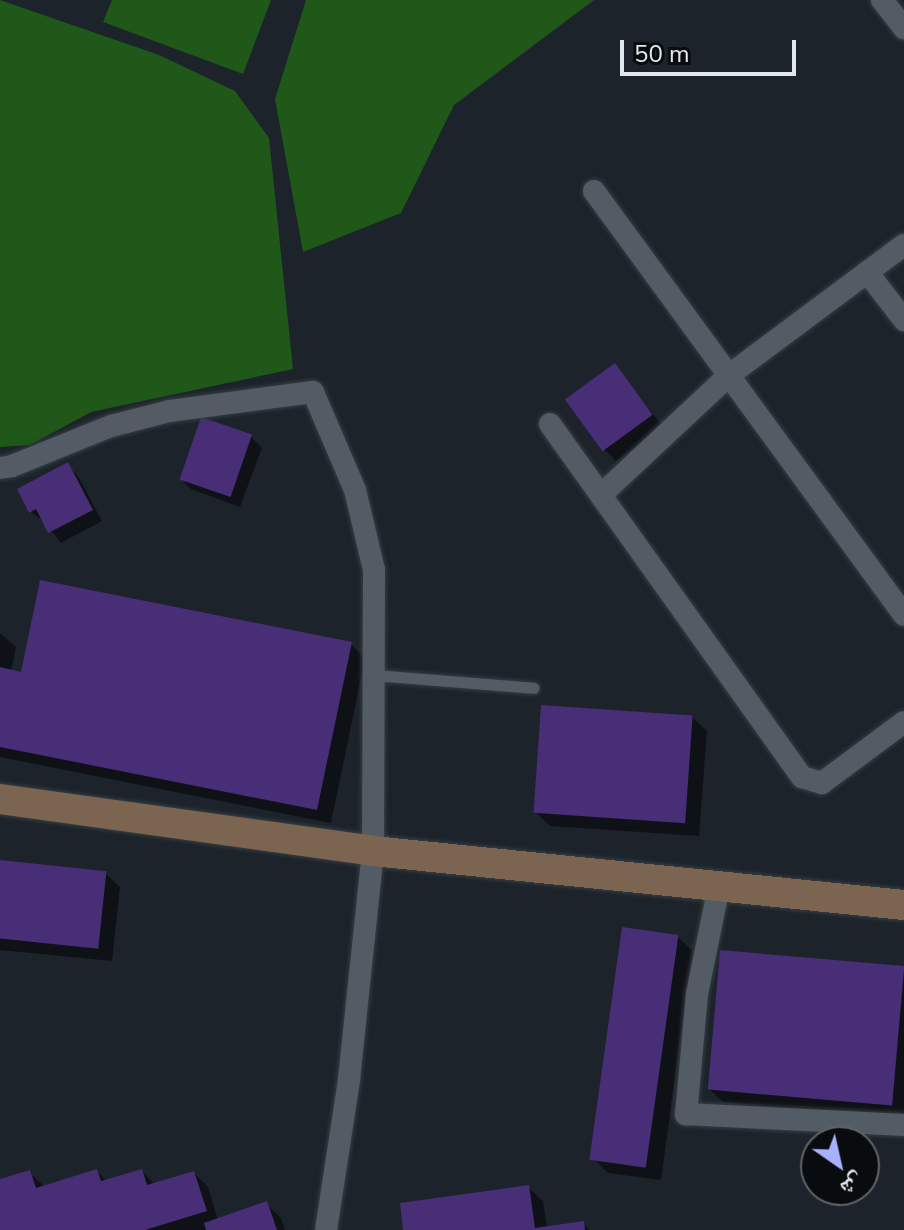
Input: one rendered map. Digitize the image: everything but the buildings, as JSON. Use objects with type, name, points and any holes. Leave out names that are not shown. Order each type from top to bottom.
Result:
[{"type":"street","points":[[882,0],[904,28]]},
{"type":"street","points":[[594,191],[904,615]]},
{"type":"street","points":[[601,495],[728,376],[904,245]]},
{"type":"street","points":[[867,272],[904,320]]},
{"type":"street","points":[[0,468],[24,462],[111,426],[170,411],[313,392],[355,490],[374,570],[373,851],[349,1080],[326,1230]]},
{"type":"street","points":[[550,424],[802,777],[822,783],[904,722]]},
{"type":"street","points":[[0,799],[373,851],[904,905]]},
{"type":"street","points":[[719,886],[697,994],[686,1114],[904,1125]]},
{"type":"lane","points":[[373,675],[533,688]]},
{"type":"green space","points":[[0,0],[159,55],[235,91],[269,138],[293,369],[91,412],[30,445],[0,447]]},
{"type":"green space","points":[[112,0],[271,0],[243,74],[103,22]]},
{"type":"green space","points":[[306,0],[594,0],[454,105],[401,213],[303,252],[275,99]]}]
